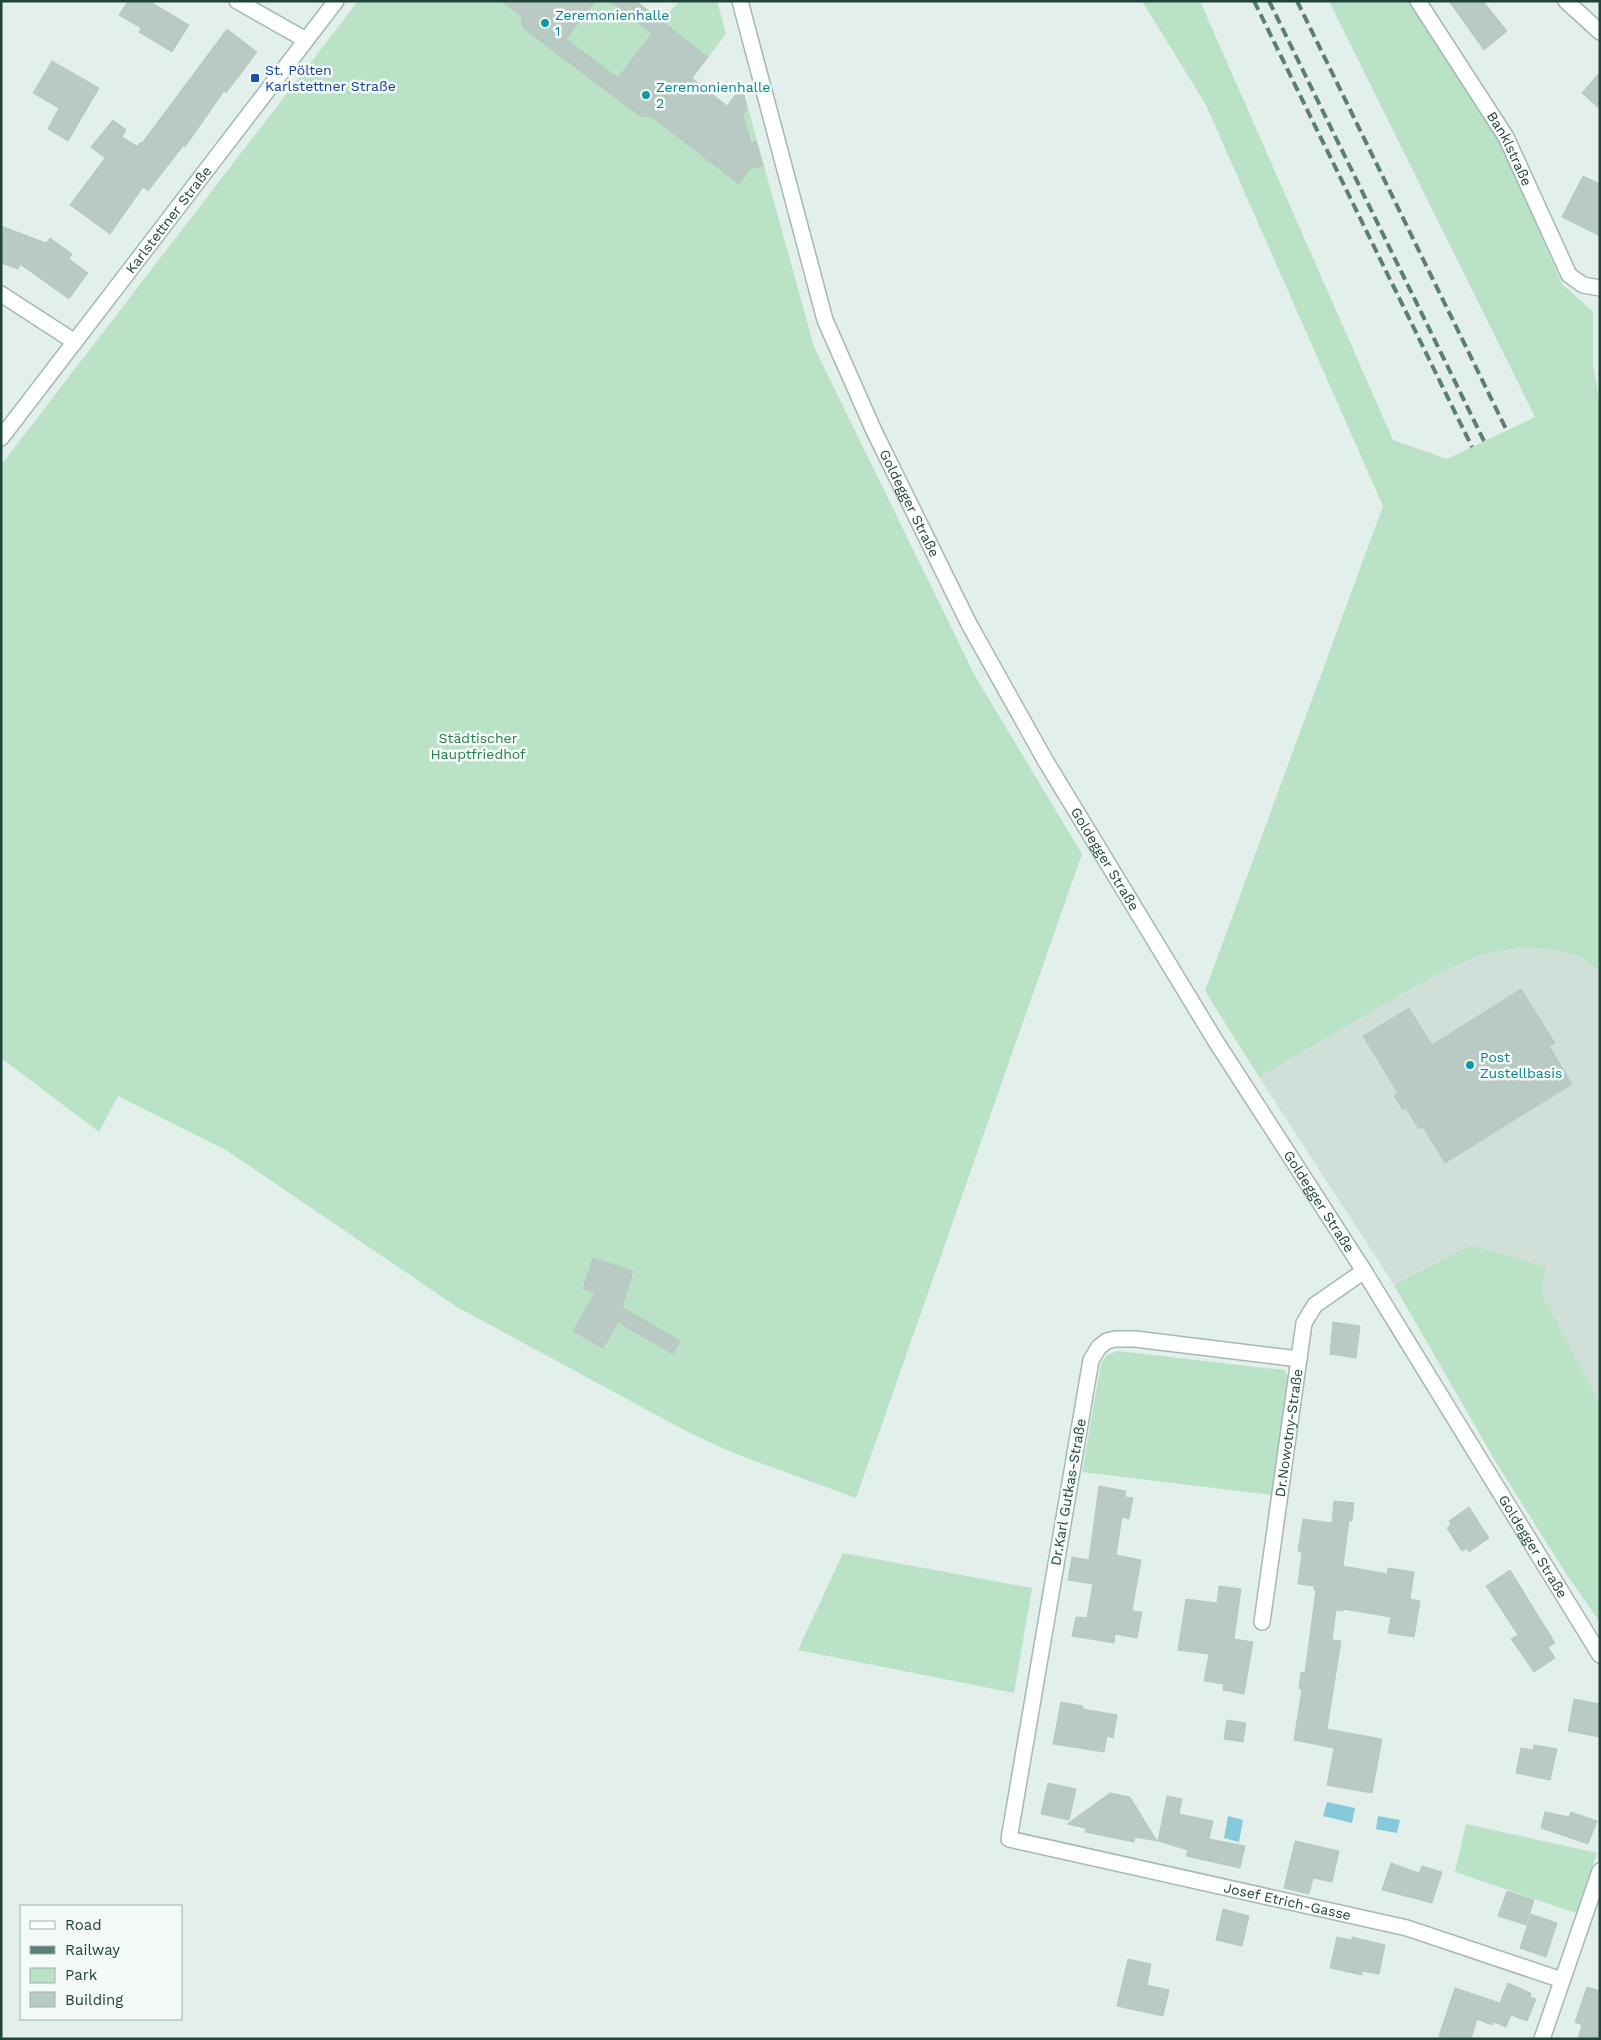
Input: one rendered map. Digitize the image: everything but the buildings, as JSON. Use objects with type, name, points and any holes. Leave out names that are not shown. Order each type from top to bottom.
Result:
[{"type":"street","points":[[237,1],[306,40]]},
{"type":"street","name":"Karlstettner Straße","points":[[1,438],[336,1]]},
{"type":"street","name":"Goldegger Straße","points":[[740,1],[825,320],[871,425],[978,641],[1045,760],[1215,1040],[1364,1271],[1594,1636],[1600,1655]]},
{"type":"street","name":"Banklstraße","points":[[1418,1],[1506,137],[1569,275],[1583,285],[1600,288]]},
{"type":"street","points":[[1566,1],[1600,32]]},
{"type":"street","points":[[1,294],[74,342]]},
{"type":"street","name":"Dr.Nowotny-Straße","points":[[1262,1622],[1304,1322],[1307,1314],[1315,1305],[1364,1271]]},
{"type":"street","name":"Dr.Karl Gutkas-Straße","points":[[1008,1839],[1090,1360],[1107,1341],[1135,1339],[1299,1359]]},
{"type":"street","name":"Josef Etrich-Gasse","points":[[1008,1839],[1407,1928],[1562,1980]]},
{"type":"street","points":[[1542,2039],[1600,1871]]},
{"type":"shaded area","points":[[1523,947],[1556,950],[1582,957],[1600,973],[1600,1404],[1541,1292],[1470,1245],[1394,1285],[1259,1077],[1435,975],[1480,955]]},
{"type":"green space","name":"Städtischer Hauptfriedhof","points":[[358,1],[636,1],[662,21],[679,1],[717,1],[726,34],[692,78],[727,106],[742,86],[814,347],[975,676],[1082,854],[856,1498],[731,1452],[686,1431],[457,1307],[226,1150],[118,1096],[99,1132],[1,1058],[1,465]]},
{"type":"green space","points":[[1142,1],[1200,1],[1393,440],[1447,459],[1535,417],[1329,1],[1409,1],[1457,70],[1499,138],[1562,284],[1593,312],[1593,364],[1600,404],[1600,973],[1582,957],[1556,950],[1523,947],[1480,955],[1435,975],[1259,1077],[1205,991],[1383,506],[1206,105]]},
{"type":"green space","points":[[1470,1245],[1546,1267],[1541,1292],[1600,1404],[1600,1622],[1567,1575],[1497,1464],[1394,1285]]},
{"type":"green space","points":[[1118,1351],[1284,1370],[1288,1376],[1272,1495],[1082,1472],[1101,1363],[1107,1355]]},
{"type":"green space","points":[[843,1553],[1032,1588],[1014,1693],[798,1650]]},
{"type":"green space","points":[[1466,1824],[1597,1853],[1576,1913],[1455,1872]]},
{"type":"water","points":[[1327,1802],[1355,1808],[1352,1823],[1323,1816]]},
{"type":"water","points":[[1228,1816],[1243,1820],[1239,1842],[1224,1838]]},
{"type":"water","points":[[1378,1816],[1400,1820],[1397,1833],[1376,1829]]},
{"type":"railway","points":[[1254,1],[1472,447]]},
{"type":"railway","points":[[1269,1],[1484,441]]},
{"type":"railway","points":[[1297,1],[1507,431]]},
{"type":"place","name":"Zeremonienhalle 1","points":[[545,23]]},
{"type":"place","name":"St. Pölten Karlstettner Straße","points":[[255,78]]},
{"type":"place","name":"Zeremonienhalle 2","points":[[646,95]]},
{"type":"place","name":"Post Zustellbasis","points":[[1470,1065]]}]
